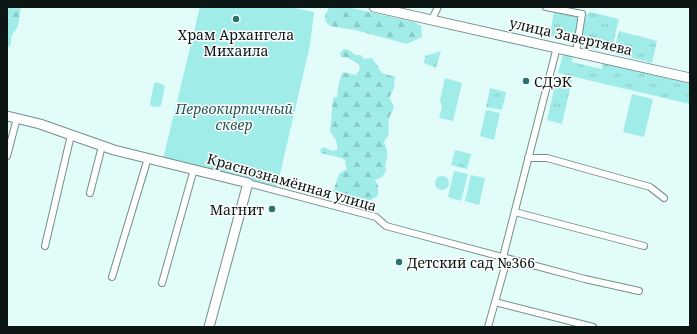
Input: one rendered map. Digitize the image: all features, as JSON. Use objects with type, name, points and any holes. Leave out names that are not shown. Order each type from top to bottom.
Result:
[{"type":"street","name":"улица Завертяева","points":[[374,7],[690,78]]},
{"type":"street","points":[[432,19],[438,7]]},
{"type":"street","points":[[546,7],[568,9],[582,14],[576,52]]},
{"type":"street","points":[[488,327],[504,270],[503,256],[557,47]]},
{"type":"street","name":"Краснознамённая улица","points":[[7,116],[40,124],[102,146],[376,217],[386,226],[585,279],[638,291]]},
{"type":"street","points":[[7,156],[17,118]]},
{"type":"street","points":[[45,246],[71,135]]},
{"type":"street","points":[[90,193],[102,146]]},
{"type":"street","points":[[112,277],[148,158]]},
{"type":"street","points":[[528,158],[547,158],[650,187],[664,198]]},
{"type":"street","points":[[162,283],[194,169]]},
{"type":"street","points":[[210,323],[248,183]]},
{"type":"street","points":[[514,212],[644,246]]},
{"type":"street","points":[[494,302],[593,327]]},
{"type":"green space","points":[[7,7],[21,7],[18,26],[11,37],[11,45],[7,48]]},
{"type":"green space","name":"Первокирпичный сквер","points":[[200,7],[290,7],[314,12],[310,45],[277,187],[163,159]]},
{"type":"green space","points":[[329,7],[347,7],[414,22],[421,26],[422,37],[407,44],[355,30],[330,26],[326,22],[325,16]]},
{"type":"green space","points":[[554,11],[581,16],[576,40],[550,36]]},
{"type":"green space","points":[[590,12],[619,19],[611,52],[591,48],[580,41],[586,15]]},
{"type":"green space","points":[[619,31],[657,41],[652,63],[613,53]]},
{"type":"green space","points":[[344,49],[349,50],[355,55],[361,55],[364,59],[372,58],[382,73],[395,77],[394,88],[389,98],[394,108],[389,120],[389,133],[384,142],[387,151],[385,166],[386,171],[382,177],[375,180],[378,186],[378,196],[367,202],[362,201],[358,197],[333,192],[339,174],[347,169],[345,164],[346,161],[338,157],[321,153],[320,150],[323,147],[333,151],[338,149],[336,140],[330,132],[333,98],[337,97],[339,82],[343,72],[356,75],[360,69],[359,64],[346,57],[341,57],[340,53]]},
{"type":"green space","points":[[441,51],[436,68],[424,63],[425,56]]},
{"type":"green space","points":[[563,54],[573,56],[572,62],[602,69],[603,62],[690,82],[690,104],[558,73]]},
{"type":"green space","points":[[557,76],[572,80],[562,124],[547,120]]},
{"type":"green space","points":[[445,78],[462,83],[453,121],[439,118],[442,107],[440,100]]},
{"type":"green space","points":[[156,82],[165,86],[161,106],[158,107],[151,106],[150,103],[154,84]]},
{"type":"green space","points":[[490,88],[506,92],[502,110],[486,107]]},
{"type":"green space","points":[[632,94],[653,99],[644,137],[623,132]]},
{"type":"green space","points":[[486,110],[500,113],[494,140],[480,136]]},
{"type":"green space","points":[[455,150],[471,154],[467,169],[451,165]]},
{"type":"green space","points":[[454,171],[468,174],[461,201],[448,197]]},
{"type":"green space","points":[[471,175],[485,178],[479,205],[465,201]]},
{"type":"green space","points":[[439,176],[445,176],[449,180],[449,186],[445,190],[439,190],[435,186],[435,180]]},
{"type":"place","name":"Храм Архангела Михаила","points":[[236,19]]},
{"type":"place","name":"СДЭК","points":[[526,81]]},
{"type":"place","name":"Магнит","points":[[272,209]]},
{"type":"place","name":"Детский сад №366","points":[[399,262]]}]
